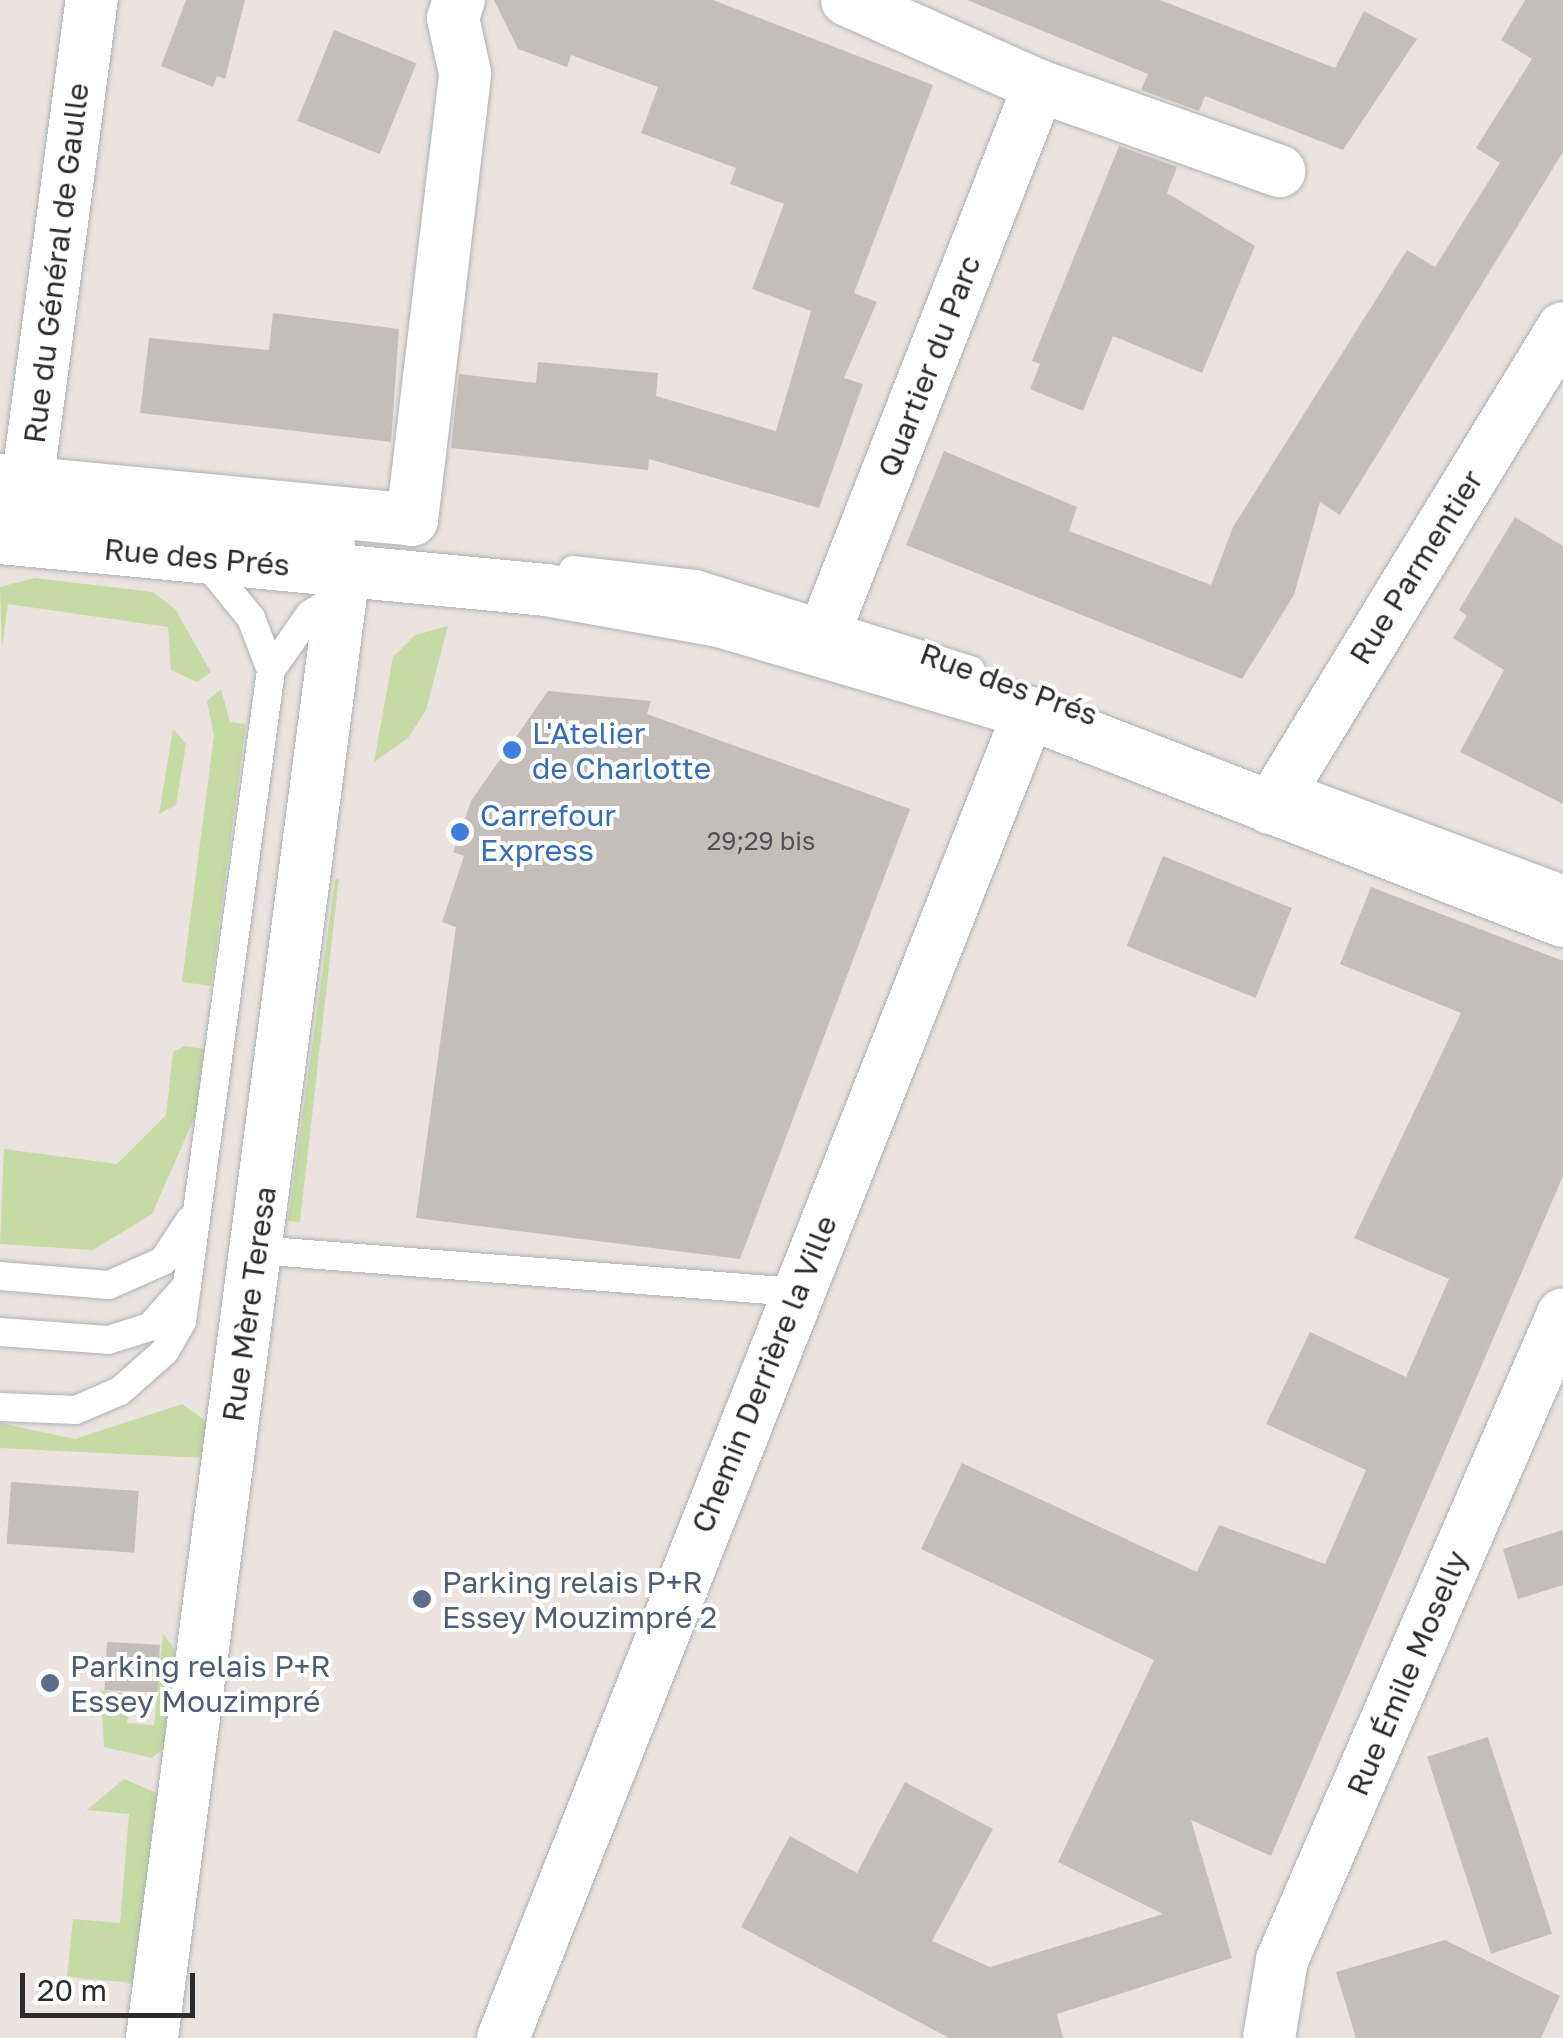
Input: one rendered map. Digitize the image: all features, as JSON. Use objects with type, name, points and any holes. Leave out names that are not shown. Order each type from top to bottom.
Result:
[{"type":"street","name":"Rue du Général de Gaulle","points":[[5,506],[92,0]]},
{"type":"street","points":[[428,558],[465,73],[453,18],[459,0]]},
{"type":"street","points":[[847,0],[1039,86],[1278,171]]},
{"type":"street","name":"Quartier du Parc","points":[[824,634],[1039,86]]},
{"type":"street","name":"Rue Parmentier","points":[[1277,796],[1563,328]]},
{"type":"street","name":"Rue des Prés","points":[[5,506],[321,553],[428,558]]},
{"type":"street","name":"Rue des Prés","points":[[5,506],[204,559],[321,553],[428,558],[632,604],[824,634],[1029,712],[1277,796],[1563,921]]},
{"type":"street","name":"Rue Mère Teresa","points":[[152,2038],[256,1250],[321,553]]},
{"type":"street","name":"Chemin Derrière la Ville","points":[[503,2038],[1029,712]]},
{"type":"street","name":"Rue Émile Moselly","points":[[1268,2038],[1282,1960],[1563,1314]]},
{"type":"lane","name":"Rue des Prés","points":[[5,506],[321,553]]},
{"type":"lane","points":[[140,524],[204,559],[251,618],[271,670]]},
{"type":"lane","points":[[0,1407],[76,1410],[120,1391],[164,1351],[182,1321],[271,670],[310,614],[321,553]]},
{"type":"lane","name":"Rue des Prés","points":[[824,634],[1277,796],[1563,889]]},
{"type":"lane","points":[[0,1276],[109,1285],[162,1262],[198,1200]]},
{"type":"lane","points":[[256,1250],[796,1292]]},
{"type":"lane","points":[[0,1332],[108,1340],[150,1327],[187,1285]]},
{"type":"green space","points":[[34,578],[153,592],[175,609],[211,672],[197,682],[171,670],[168,627],[8,604],[2,648],[0,587]]},
{"type":"green space","points":[[448,626],[426,710],[408,738],[374,762],[393,657],[415,635]]},
{"type":"green space","points":[[221,689],[230,722],[246,724],[211,986],[182,982],[214,736],[207,701]]},
{"type":"green space","points":[[173,729],[186,744],[176,805],[159,814]]},
{"type":"green space","points":[[339,878],[300,1222],[288,1221],[335,880]]},
{"type":"green space","points":[[185,1046],[204,1049],[197,1112],[152,1214],[93,1250],[0,1244],[4,1149],[117,1164],[166,1115],[173,1052]]},
{"type":"green space","points":[[182,1404],[209,1423],[204,1458],[0,1448],[0,1423],[75,1439]]},
{"type":"green space","points":[[163,1634],[177,1652],[163,1749],[152,1758],[104,1747],[101,1690],[130,1694],[127,1723],[154,1725]]},
{"type":"green space","points":[[124,1779],[157,1793],[133,1983],[67,1977],[73,1919],[120,1923],[129,1814],[87,1810]]},
{"type":"building","points":[[186,0],[245,0],[225,79],[217,76],[213,87],[161,66]]},
{"type":"building","points":[[494,0],[713,0],[933,85],[854,293],[877,302],[844,378],[863,384],[819,508],[649,459],[648,470],[451,448],[459,374],[536,383],[538,362],[658,373],[656,396],[776,431],[811,311],[752,289],[784,204],[730,184],[736,168],[641,133],[658,87],[571,55],[567,67],[518,49]]},
{"type":"building","points":[[967,0],[1160,0],[1335,68],[1364,11],[1417,39],[1343,150],[1205,96],[1199,111],[1141,90],[1148,74]]},
{"type":"building","points":[[1525,0],[1563,0],[1563,152],[1340,515],[1320,502],[1294,595],[1242,679],[906,545],[944,451],[1077,507],[1069,531],[1211,585],[1233,527],[1407,250],[1435,267],[1500,163],[1476,148],[1532,59],[1501,40]]},
{"type":"building","points":[[334,30],[417,63],[380,154],[297,121]]},
{"type":"building","points":[[1119,146],[1177,167],[1167,193],[1255,246],[1202,373],[1113,336],[1083,411],[1030,389],[1040,364],[1032,361]]},
{"type":"building","points":[[273,313],[399,329],[391,442],[140,413],[149,338],[269,350]]},
{"type":"building","points":[[1515,517],[1563,546],[1563,804],[1460,752],[1504,670],[1453,638],[1467,616],[1459,610]]},
{"type":"building","points":[[548,691],[651,701],[647,714],[910,809],[740,1259],[416,1218],[456,927],[442,922],[464,856],[453,852],[471,801]]},
{"type":"building","points":[[1163,856],[1292,908],[1256,998],[1127,946]]},
{"type":"building","points":[[1371,887],[1563,961],[1563,1176],[1271,1856],[1191,1820],[1232,1958],[1057,2014],[1063,2038],[949,2038],[741,1927],[790,1836],[857,1873],[905,1782],[993,1829],[932,1941],[990,1967],[1163,1914],[1058,1862],[1154,1660],[921,1549],[962,1463],[1197,1572],[1219,1525],[1325,1564],[1366,1470],[1266,1424],[1310,1332],[1406,1377],[1449,1279],[1354,1238],[1461,1013],[1340,964]]},
{"type":"building","points":[[11,1482],[139,1491],[134,1553],[7,1544]]},
{"type":"building","points":[[1563,1530],[1563,1585],[1518,1599],[1503,1549]]},
{"type":"building","points":[[107,1642],[160,1645],[157,1693],[104,1690]]},
{"type":"building","points":[[1488,1737],[1552,1934],[1491,1954],[1427,1757]]},
{"type":"building","points":[[1445,1940],[1560,1996],[1541,2038],[1356,2038],[1336,1972]]},
{"type":"place","name":"L'Atelier de Charlotte","points":[[512,750]]},
{"type":"place","name":"Carrefour Express","points":[[460,832]]},
{"type":"place","name":"Parking relais P+R Essey Mouzimpré 2","points":[[422,1599]]},
{"type":"place","name":"Parking relais P+R Essey Mouzimpré","points":[[50,1683]]}]
